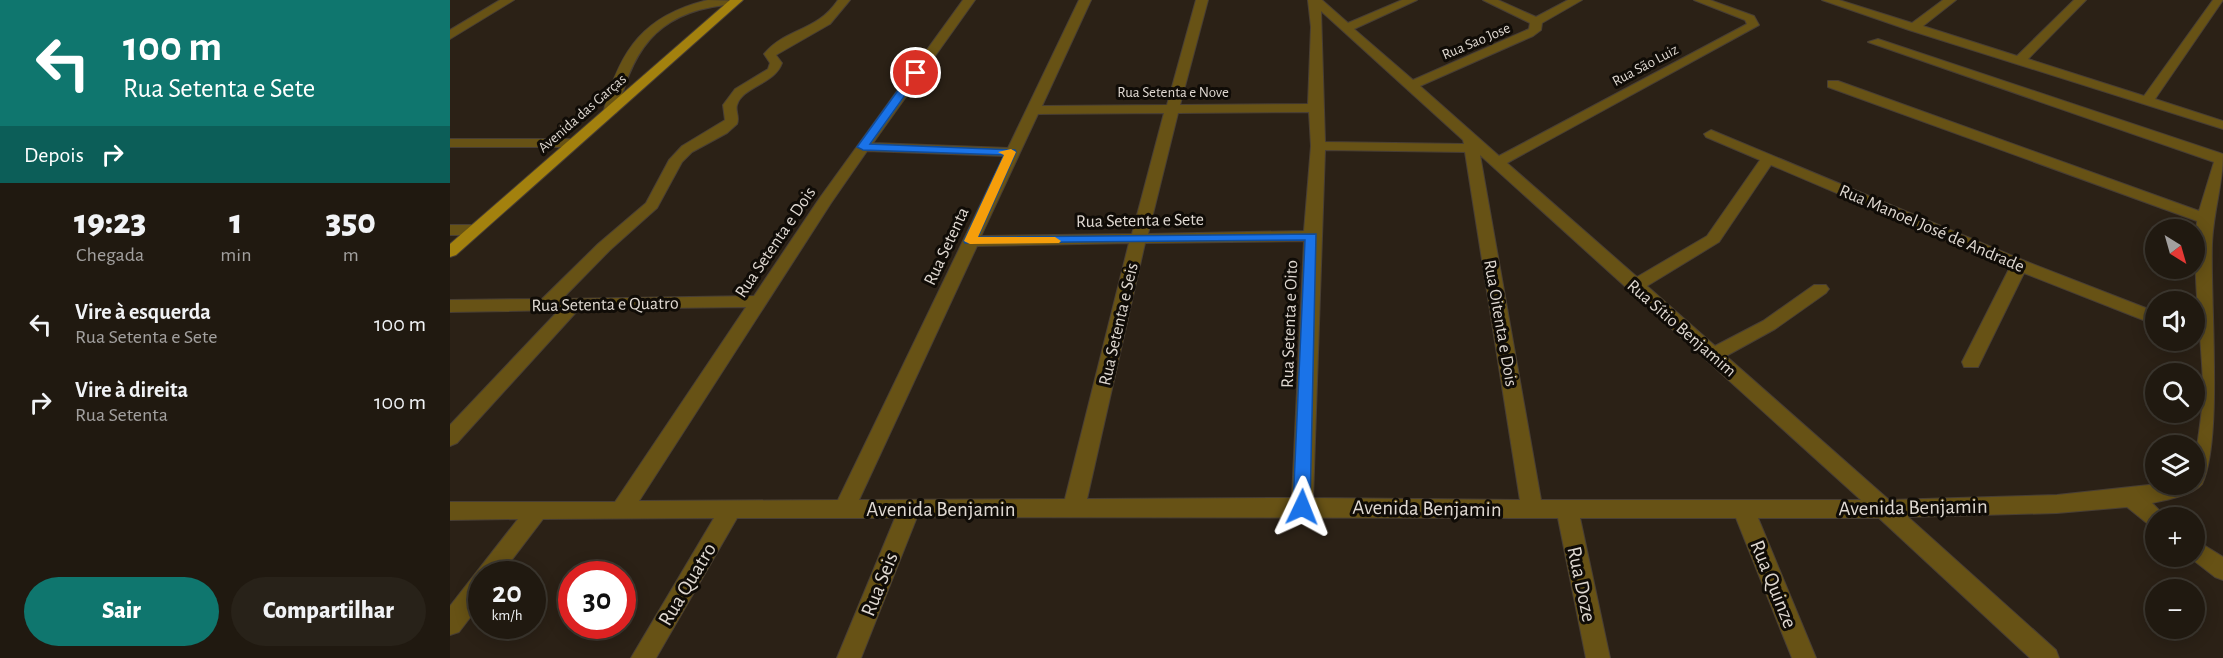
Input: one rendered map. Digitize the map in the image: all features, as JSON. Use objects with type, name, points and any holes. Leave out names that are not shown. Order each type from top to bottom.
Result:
[{"type":"main road","name":"Avenida das Garças","points":[[450,252],[736,0]]},
{"type":"street","points":[[450,35],[508,0]]},
{"type":"street","points":[[611,110],[615,89],[634,47],[677,11],[713,1],[736,0]]},
{"type":"street","points":[[547,304],[604,247],[652,205],[681,154],[722,130],[732,121],[730,105],[740,92],[773,70],[776,63],[770,54],[777,46],[820,25],[833,16],[844,0]]},
{"type":"street","name":"Rua Setenta e Dois","points":[[621,510],[863,147],[969,0]]},
{"type":"street","name":"Rua Setenta","points":[[844,510],[1011,152],[1085,0]]},
{"type":"street","name":"Rua Setenta e Seis","points":[[1074,509],[1138,240],[1171,109],[1202,0]]},
{"type":"street","name":"Rua Sítio Benjamim","points":[[1315,0],[1412,85],[1471,142],[1498,162],[1713,355],[2047,658]]},
{"type":"street","name":"Rua Setenta e Oito","points":[[1302,507],[1312,236],[1318,147],[1315,108],[1317,27],[1315,0]]},
{"type":"street","points":[[1348,27],[1411,0]]},
{"type":"street","points":[[1489,0],[1536,21]]},
{"type":"street","name":"Rua Sao Jose","points":[[1412,85],[1529,34],[1535,30],[1536,21],[1576,0]]},
{"type":"street","name":"Rua São Luiz","points":[[1498,162],[1753,25],[1750,18],[1700,0]]},
{"type":"street","points":[[1828,0],[2223,125]]},
{"type":"street","points":[[1913,27],[1950,0]]},
{"type":"street","points":[[2019,61],[2080,0]]},
{"type":"street","points":[[2147,101],[2219,0]]},
{"type":"street","points":[[1875,42],[2222,159],[2209,187],[2204,218],[2202,291]]},
{"type":"street","points":[[1833,84],[2204,218]]},
{"type":"street","name":"Rua Setenta e Nove","points":[[1031,110],[1315,108]]},
{"type":"street","name":"Rua Manoel José de Andrade","points":[[1710,134],[2019,265],[2145,315]]},
{"type":"street","points":[[1318,147],[1471,142]]},
{"type":"street","name":"Rua Oitenta e Dois","points":[[1471,142],[1532,509]]},
{"type":"street","points":[[450,143],[574,143]]},
{"type":"street","points":[[863,147],[1011,152]]},
{"type":"street","points":[[1634,286],[1686,257],[1713,238],[1768,158]]},
{"type":"street","points":[[450,230],[475,230]]},
{"type":"street","name":"Rua Setenta e Sete","points":[[970,241],[1312,236]]},
{"type":"street","points":[[1971,362],[2019,265]]},
{"type":"street","points":[[1713,355],[1769,325],[1820,289]]},
{"type":"street","name":"Rua Setenta e Quatro","points":[[450,306],[759,301]]},
{"type":"street","points":[[450,438],[574,304]]},
{"type":"street","points":[[2205,347],[2217,372],[2205,456]]},
{"type":"street","name":"Avenida Benjamin","points":[[450,511],[1302,507],[1883,509],[2057,504],[2147,495]]},
{"type":"street","points":[[2131,498],[2145,509]]},
{"type":"street","name":"Rua Quatro","points":[[643,658],[730,509]]},
{"type":"street","name":"Rua Seis","points":[[849,658],[909,509]]},
{"type":"street","name":"Rua Doze","points":[[1567,509],[1598,658]]},
{"type":"street","name":"Rua Quinze","points":[[1743,509],[1804,658]]},
{"type":"street","points":[[498,561],[537,511]]},
{"type":"street","points":[[2205,556],[2223,570]]},
{"type":"street","points":[[450,624],[468,601]]},
{"type":"slow traffic","points":[[1004,152],[1011,152],[970,241],[1055,241]]},
{"type":"route","points":[[916,73],[863,147],[1011,152],[970,241],[1312,236],[1302,507]]}]
